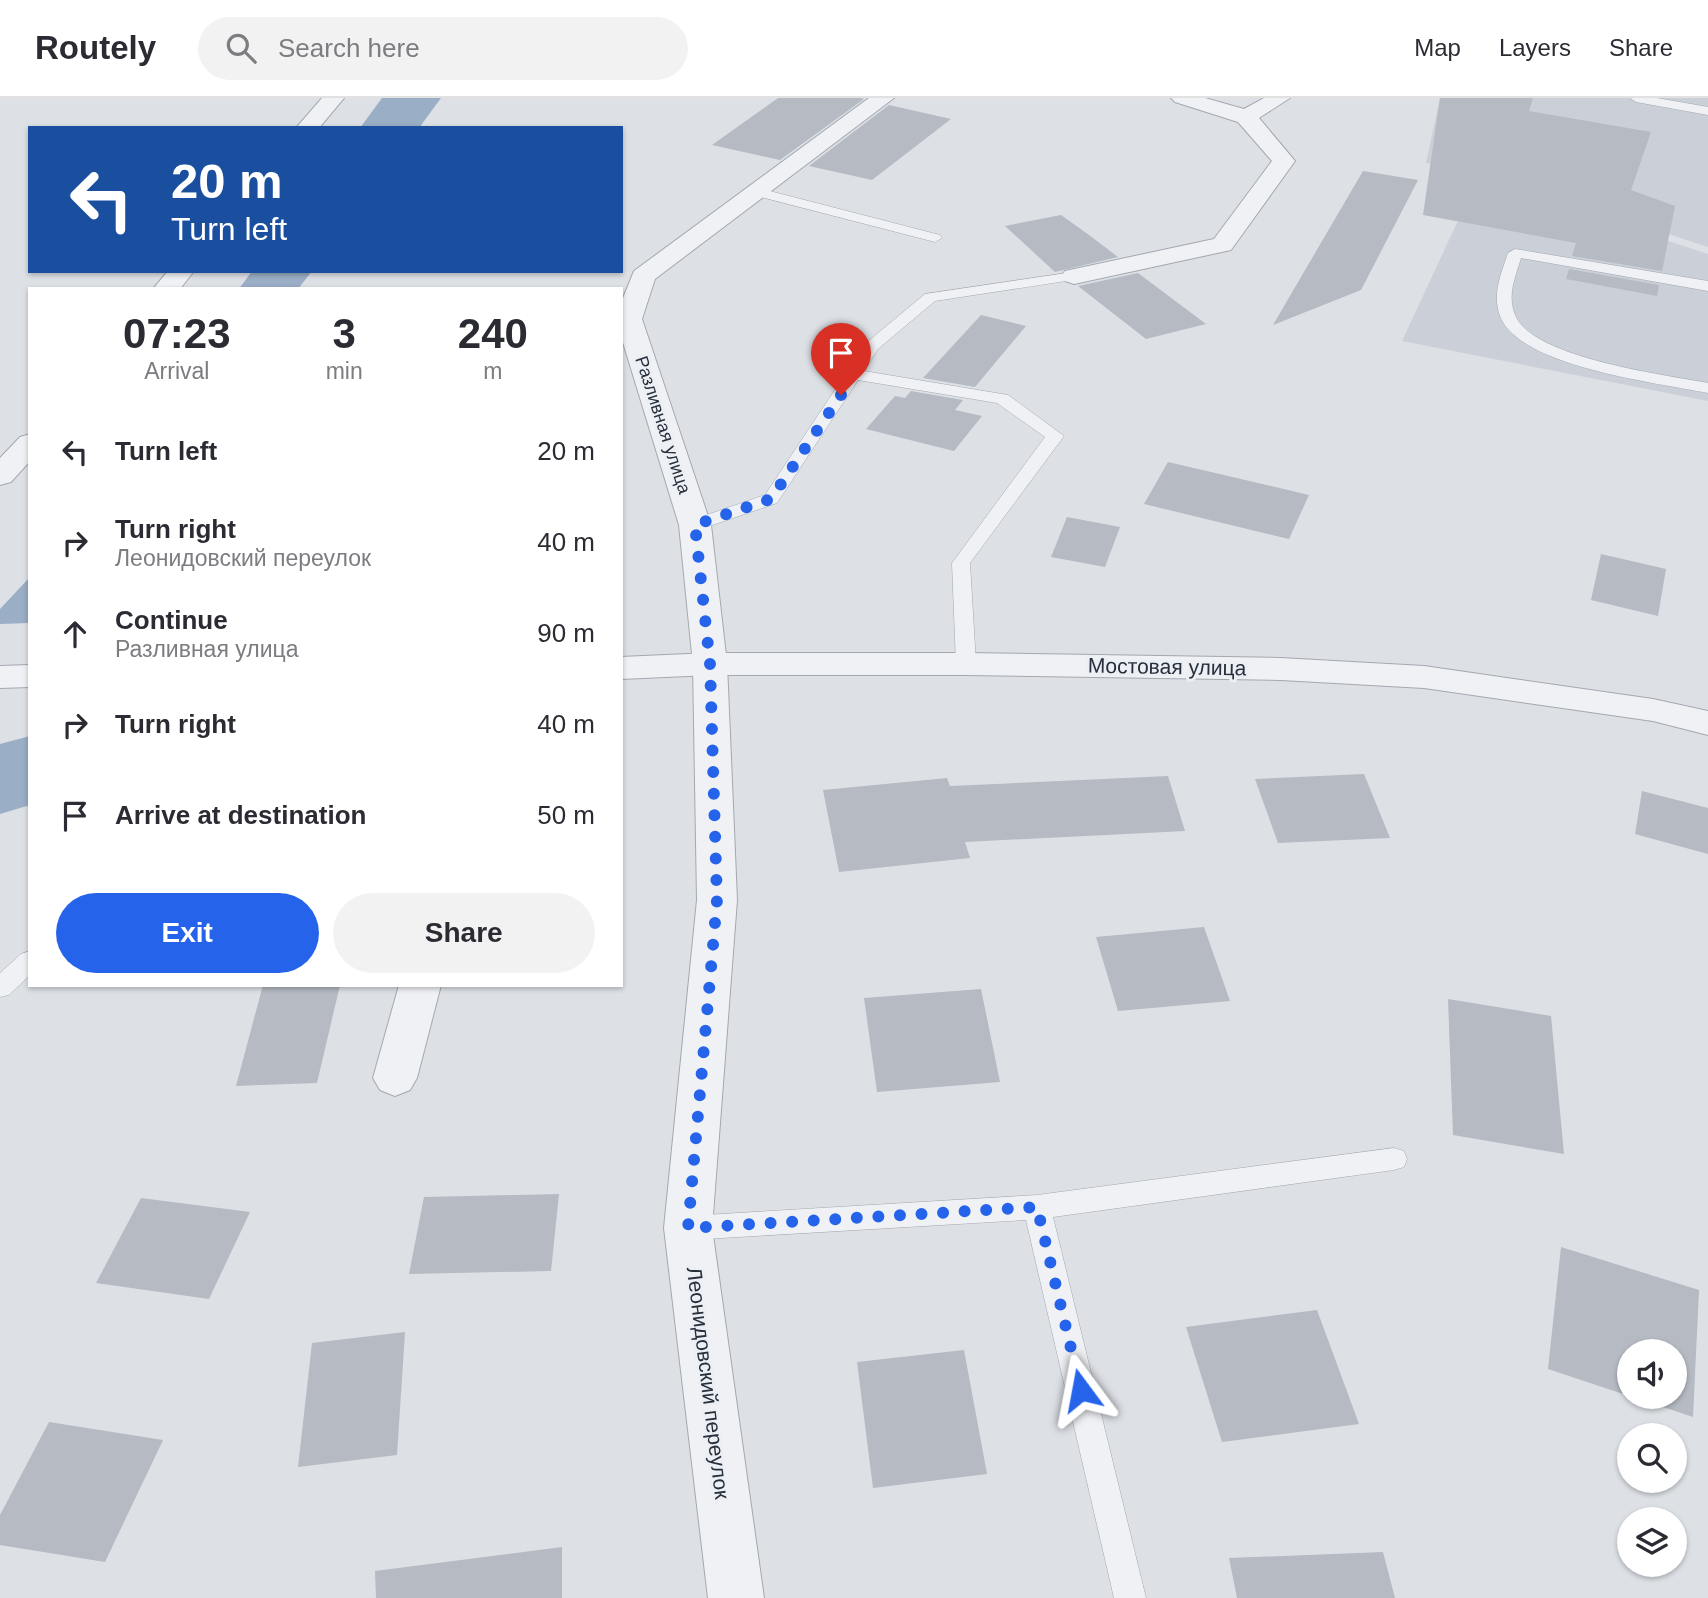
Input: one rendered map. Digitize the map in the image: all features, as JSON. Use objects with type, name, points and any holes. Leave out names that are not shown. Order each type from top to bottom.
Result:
[{"type":"street","points":[[309,126],[333,98]]},
{"type":"street","name":"Разливная улица","points":[[710,664],[695,525],[629,319],[643,276],[754,191],[883,98]]},
{"type":"street","points":[[1074,276],[1222,245],[1284,161],[1246,117],[1182,98]]},
{"type":"street","points":[[1246,117],[1279,98]]},
{"type":"street","points":[[168,287],[179,273]]},
{"type":"street","points":[[0,476],[28,445]]},
{"type":"street","name":"Мостовая улица","points":[[623,668],[710,664],[966,664],[1281,669],[1423,677],[1653,710],[1708,723]]},
{"type":"street","name":"Леонидовский переулок","points":[[710,664],[717,900],[688,1228],[736,1598]]},
{"type":"street","points":[[0,677],[28,677]]},
{"type":"street","points":[[395,1077],[419,987]]},
{"type":"lane","points":[[1636,98],[1708,111]]},
{"type":"lane","points":[[754,191],[934,238]]},
{"type":"lane","points":[[1708,286],[1515,253],[1503,293],[1508,317],[1520,333],[1576,362],[1708,388]]},
{"type":"lane","points":[[695,525],[771,499],[873,346],[930,297],[1074,276]]},
{"type":"lane","points":[[855,374],[1002,399],[1055,436],[961,563],[966,664]]},
{"type":"lane","points":[[0,988],[28,962]]},
{"type":"lane","points":[[688,1228],[1037,1207],[1394,1159]]},
{"type":"lane","points":[[1037,1207],[1130,1598]]},
{"type":"shaded area","points":[[1440,98],[1708,98],[1708,247],[1476,171],[1426,163]]},
{"type":"shaded area","points":[[1483,180],[1708,254],[1708,401],[1402,341],[1475,184]]},
{"type":"water","points":[[382,98],[441,98],[420,126],[361,126]]},
{"type":"water","points":[[251,273],[310,273],[300,287],[240,287]]},
{"type":"water","points":[[28,579],[28,623],[0,624],[0,609]]},
{"type":"building","points":[[778,98],[864,99],[780,160],[712,145]]},
{"type":"building","points":[[1440,98],[1533,98],[1529,111],[1651,132],[1631,190],[1675,206],[1662,271],[1572,256],[1576,243],[1423,215]]},
{"type":"building","points":[[889,105],[951,119],[872,180],[809,166]]},
{"type":"building","points":[[1363,171],[1418,180],[1361,290],[1273,325]]},
{"type":"building","points":[[1061,215],[1118,257],[1055,272],[1005,226]]},
{"type":"building","points":[[1569,269],[1659,285],[1657,296],[1566,279]]},
{"type":"building","points":[[1138,273],[1206,324],[1146,339],[1078,286]]},
{"type":"building","points":[[981,315],[1026,326],[975,387],[923,378]]},
{"type":"building","points":[[911,391],[963,400],[955,410],[982,416],[954,451],[866,429],[895,396],[905,398]]},
{"type":"building","points":[[1168,462],[1309,495],[1289,539],[1144,504]]},
{"type":"building","points":[[1067,517],[1120,527],[1105,567],[1051,557]]},
{"type":"building","points":[[1601,554],[1666,569],[1658,616],[1591,600]]},
{"type":"building","points":[[1364,774],[1390,838],[1278,843],[1255,779]]},
{"type":"building","points":[[1168,776],[1185,831],[965,842],[970,858],[839,872],[823,790],[947,778],[950,786]]},
{"type":"building","points":[[1642,791],[1708,808],[1708,854],[1635,834]]},
{"type":"building","points":[[1204,927],[1230,1001],[1118,1011],[1096,937]]},
{"type":"building","points":[[262,987],[340,987],[317,1083],[236,1086]]},
{"type":"building","points":[[981,989],[1000,1082],[877,1092],[864,998]]},
{"type":"building","points":[[1448,999],[1551,1016],[1564,1154],[1453,1135]]},
{"type":"building","points":[[559,1194],[551,1271],[409,1274],[424,1197]]},
{"type":"building","points":[[141,1198],[250,1212],[209,1299],[96,1283]]},
{"type":"building","points":[[1561,1247],[1699,1290],[1693,1417],[1669,1409],[1687,1409],[1687,1339],[1617,1339],[1617,1392],[1548,1369]]},
{"type":"building","points":[[1317,1310],[1359,1424],[1222,1442],[1186,1327]]},
{"type":"building","points":[[405,1332],[397,1455],[298,1467],[312,1343]]},
{"type":"building","points":[[964,1350],[987,1474],[873,1488],[857,1362]]},
{"type":"building","points":[[49,1422],[163,1440],[105,1562],[0,1545],[0,1515]]},
{"type":"building","points":[[562,1547],[562,1598],[376,1598],[375,1571]]},
{"type":"building","points":[[1383,1552],[1395,1598],[1237,1598],[1229,1558]]},
{"type":"waterway","points":[[0,783],[28,767]]},
{"type":"route","points":[[841,395],[771,499],[695,525],[710,664],[717,900],[688,1228],[1037,1207],[1081,1390]]}]
